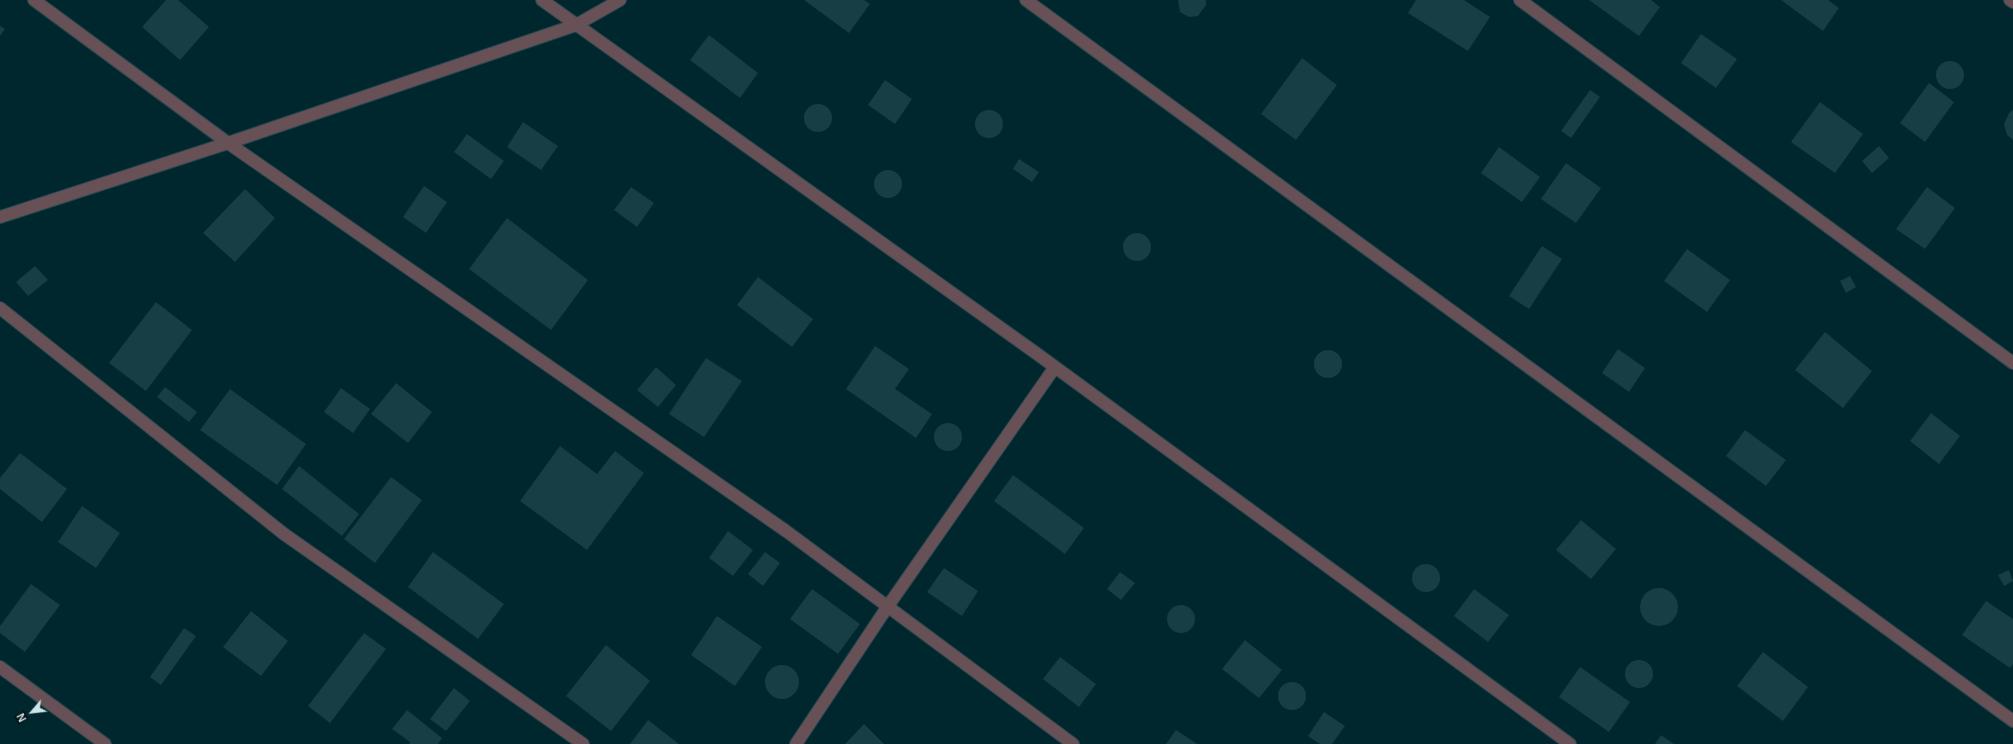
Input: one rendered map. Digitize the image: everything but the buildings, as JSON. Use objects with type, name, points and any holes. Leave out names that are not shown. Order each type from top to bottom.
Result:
[{"type":"street","points":[[34,0],[228,143],[786,531],[1073,744]]},
{"type":"street","points":[[542,0],[1055,367],[1570,744]]},
{"type":"street","points":[[0,217],[228,143],[576,25],[620,0]]},
{"type":"street","points":[[1026,0],[2013,721]]},
{"type":"street","points":[[1520,0],[2013,363]]},
{"type":"street","points":[[0,308],[284,534],[583,744]]},
{"type":"street","points":[[796,744],[888,606],[1055,367]]},
{"type":"street","points":[[0,666],[105,744]]}]
